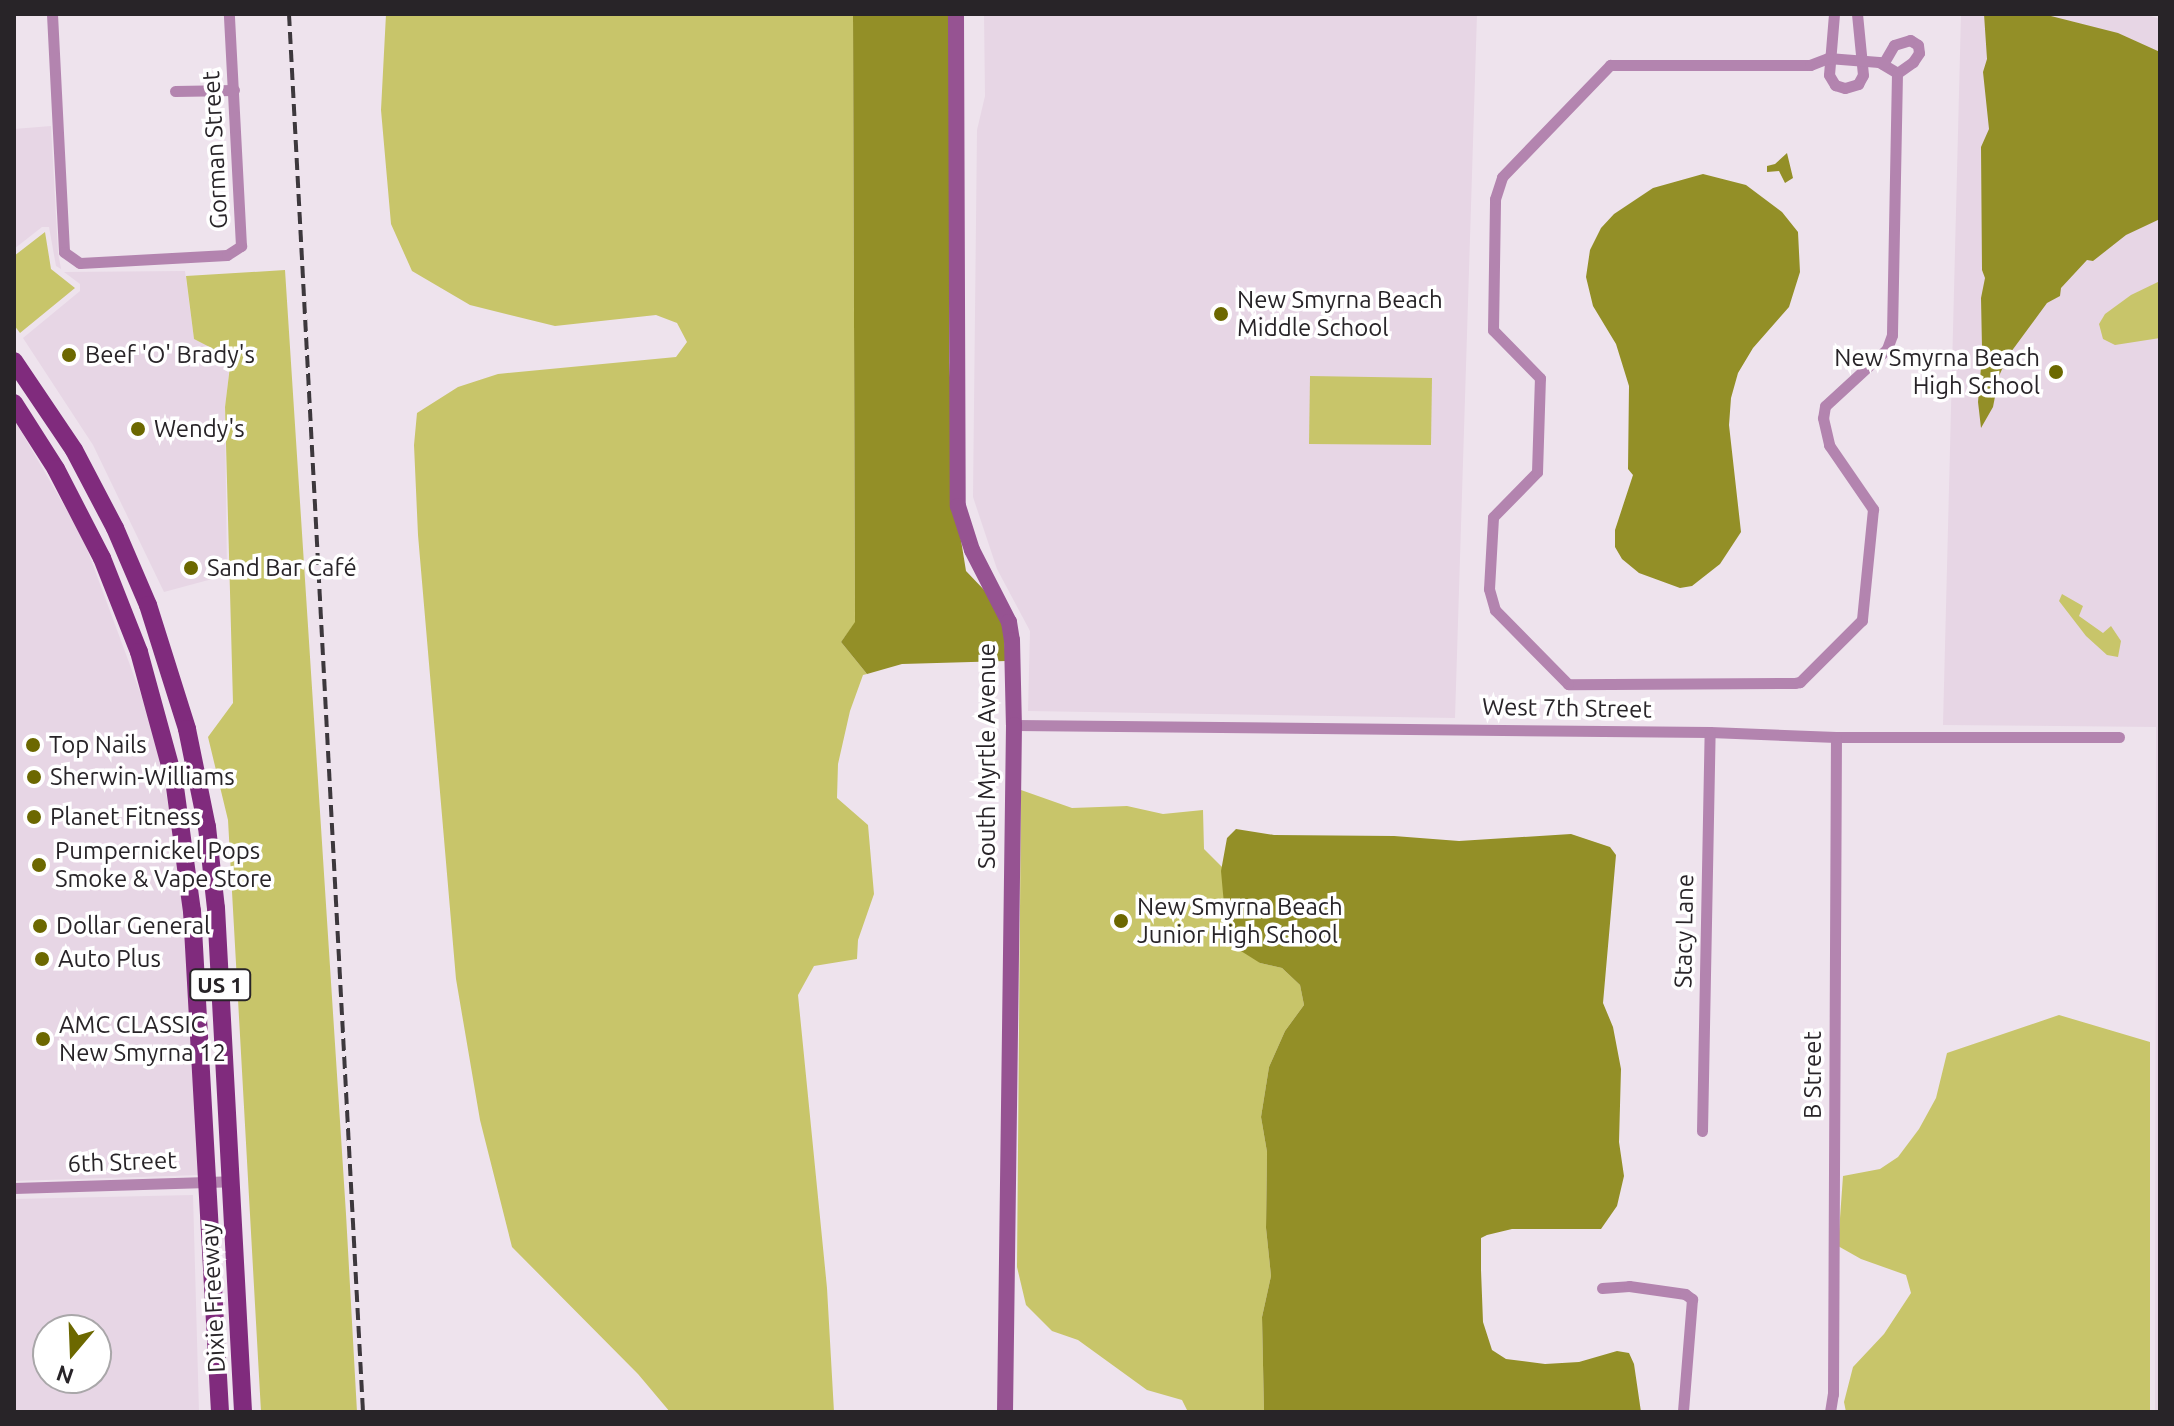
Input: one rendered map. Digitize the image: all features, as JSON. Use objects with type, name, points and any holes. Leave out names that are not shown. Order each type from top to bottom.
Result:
[{"type":"main road","name":"US 1","points":[[14,361],[53,418],[96,491],[148,605],[187,729],[207,827],[219,954],[231,1181]]},
{"type":"main road","name":"US 1","points":[[14,403],[75,504],[123,610],[163,731],[189,870],[207,1182]]},
{"type":"main road","name":"Dixie Freeway","points":[[231,1181],[243,1412]]},
{"type":"main road","name":"Dixie Freeway","points":[[207,1182],[220,1412]]},
{"type":"street","name":"Gorman Street","points":[[52,14],[64,252],[80,263],[227,255],[241,246],[229,14]]},
{"type":"street","name":"South Myrtle Avenue","points":[[956,14],[958,506],[972,550],[1009,622],[1014,725],[1005,1412]]},
{"type":"street","points":[[1834,14],[1828,58],[1831,80],[1845,88],[1854,86],[1862,78],[1857,14]]},
{"type":"street","points":[[1883,64],[1894,45],[1910,40],[1918,45],[1919,53],[1913,62],[1897,73]]},
{"type":"street","points":[[1828,58],[1860,58],[1883,64],[1897,73],[1892,335],[1887,349],[1825,406],[1823,418],[1829,445],[1873,509],[1862,620],[1795,683],[1568,684],[1495,610],[1489,589],[1493,517],[1537,472],[1540,378],[1493,330],[1495,199],[1502,177],[1610,65],[1810,65],[1828,58]]},
{"type":"street","points":[[175,91],[234,90]]},
{"type":"street","points":[[33,431],[53,418]]},
{"type":"street","points":[[75,504],[96,491]]},
{"type":"street","name":"West 7th Street","points":[[1014,725],[1710,732],[1836,737],[2119,737]]},
{"type":"street","points":[[163,731],[187,729]]},
{"type":"street","name":"Stacy Lane","points":[[1702,1131],[1710,732]]},
{"type":"street","name":"B Street","points":[[1830,1412],[1834,1378],[1836,737]]},
{"type":"street","points":[[195,956],[219,954]]},
{"type":"street","name":"6th Street","points":[[14,1188],[231,1181]]},
{"type":"street","points":[[1602,1288],[1629,1286],[1685,1294],[1692,1299],[1683,1412]]},
{"type":"shaded area","points":[[386,14],[853,14],[855,623],[841,642],[867,674],[863,675],[850,711],[838,764],[837,798],[868,825],[874,894],[858,940],[857,959],[814,966],[798,995],[827,1288],[834,1412],[670,1412],[638,1374],[512,1247],[480,1120],[456,979],[418,535],[414,445],[417,413],[458,387],[498,374],[676,357],[687,342],[677,323],[656,315],[555,326],[470,305],[412,271],[391,224],[381,110]]},
{"type":"shaded area","points":[[853,14],[949,14],[949,362],[960,534],[966,571],[987,593],[1003,625],[1006,661],[902,664],[867,674],[841,642],[855,622]]},
{"type":"shaded area","name":"New Smyrna Beach Middle School","points":[[984,14],[1477,14],[1455,718],[1028,711],[1030,631],[997,569],[973,497],[977,130],[985,96]]},
{"type":"shaded area","name":"New Smyrna Beach High School","points":[[1961,14],[2144,14],[2160,19],[2160,1412],[2155,1412],[2156,727],[1943,725]]},
{"type":"shaded area","points":[[1984,14],[2043,14],[2118,33],[2160,52],[2160,219],[2126,235],[2093,261],[2087,260],[2061,288],[2060,296],[2047,303],[2008,356],[1999,376],[1993,407],[1981,428],[1978,402],[1982,356],[1978,352],[1982,348],[1981,298],[1985,278],[1982,270],[1981,147],[1989,129],[1983,72],[1987,59]]},
{"type":"shaded area","points":[[51,126],[61,269],[56,266],[49,227],[42,227],[14,249],[14,129]]},
{"type":"shaded area","points":[[1787,153],[1793,178],[1785,183],[1779,171],[1767,172],[1767,166],[1775,164]]},
{"type":"shaded area","points":[[1703,174],[1746,185],[1782,212],[1798,232],[1800,272],[1789,307],[1753,348],[1738,373],[1731,398],[1729,425],[1741,532],[1720,564],[1692,586],[1680,588],[1639,573],[1622,559],[1615,547],[1615,530],[1633,475],[1628,469],[1629,386],[1616,344],[1593,306],[1586,277],[1590,250],[1601,228],[1614,214],[1653,188]]},
{"type":"shaded area","points":[[45,232],[51,269],[75,288],[20,333],[14,325],[14,256]]},
{"type":"shaded area","points":[[285,270],[357,1412],[261,1412],[228,820],[208,737],[233,703],[225,407],[231,358],[194,339],[186,276]]},
{"type":"shaded area","points":[[185,271],[194,339],[231,357],[225,407],[227,575],[164,592],[93,445],[23,338],[80,291],[80,284],[64,272]]},
{"type":"shaded area","points":[[2160,281],[2160,338],[2115,345],[2103,339],[2099,324],[2105,314],[2131,295]]},
{"type":"shaded area","points":[[1310,376],[1432,378],[1431,445],[1309,444]]},
{"type":"shaded area","points":[[14,419],[83,538],[154,730],[178,857],[188,946],[200,1175],[14,1181]]},
{"type":"shaded area","points":[[2062,594],[2083,606],[2079,616],[2103,633],[2111,626],[2121,641],[2118,657],[2107,655],[2086,636],[2059,601]]},
{"type":"shaded area","points":[[1021,790],[1072,808],[1127,806],[1163,814],[1203,810],[1204,849],[1222,867],[1225,916],[1260,963],[1282,968],[1300,985],[1304,1005],[1285,1031],[1269,1067],[1261,1117],[1267,1152],[1266,1228],[1271,1276],[1262,1317],[1264,1412],[1188,1412],[1182,1400],[1147,1390],[1078,1340],[1052,1331],[1026,1305],[1017,1267]]},
{"type":"shaded area","points":[[1236,829],[1274,835],[1394,836],[1459,841],[1571,834],[1610,847],[1616,855],[1603,1003],[1613,1027],[1621,1069],[1619,1142],[1624,1176],[1617,1206],[1601,1229],[1512,1229],[1481,1238],[1483,1322],[1492,1350],[1506,1359],[1545,1364],[1579,1362],[1617,1351],[1629,1353],[1634,1364],[1641,1412],[1264,1412],[1262,1317],[1271,1276],[1266,1228],[1267,1152],[1261,1117],[1269,1067],[1285,1031],[1304,1005],[1300,985],[1282,968],[1260,963],[1233,946],[1225,916],[1221,871],[1227,838]]},
{"type":"shaded area","points":[[2059,1015],[2150,1042],[2150,1412],[1846,1412],[1844,1402],[1853,1367],[1884,1334],[1911,1293],[1906,1275],[1861,1259],[1838,1246],[1843,1176],[1880,1169],[1898,1157],[1919,1129],[1936,1098],[1947,1053]]},
{"type":"shaded area","points":[[193,1195],[199,1412],[14,1412],[14,1199]]},
{"type":"railway","points":[[289,14],[363,1412]]},
{"type":"place","name":"New Smyrna Beach Middle School","points":[[1221,314]]},
{"type":"place","name":"Beef 'O' Brady's","points":[[69,355]]},
{"type":"place","name":"New Smyrna Beach High School","points":[[2056,372]]},
{"type":"place","name":"Wendy's","points":[[138,429]]},
{"type":"place","name":"Sand Bar Café","points":[[191,568]]},
{"type":"place","name":"Top Nails","points":[[33,745]]},
{"type":"place","name":"Sherwin-Williams","points":[[34,777]]},
{"type":"place","name":"Planet Fitness","points":[[34,817]]},
{"type":"place","name":"Pumpernickel Pops Smoke & Vape Store","points":[[39,865]]},
{"type":"place","name":"New Smyrna Beach Junior High School","points":[[1121,921]]},
{"type":"place","name":"Dollar General","points":[[40,926]]},
{"type":"place","name":"Auto Plus","points":[[42,959]]},
{"type":"place","name":"AMC CLASSIC New Smyrna 12","points":[[43,1039]]}]
